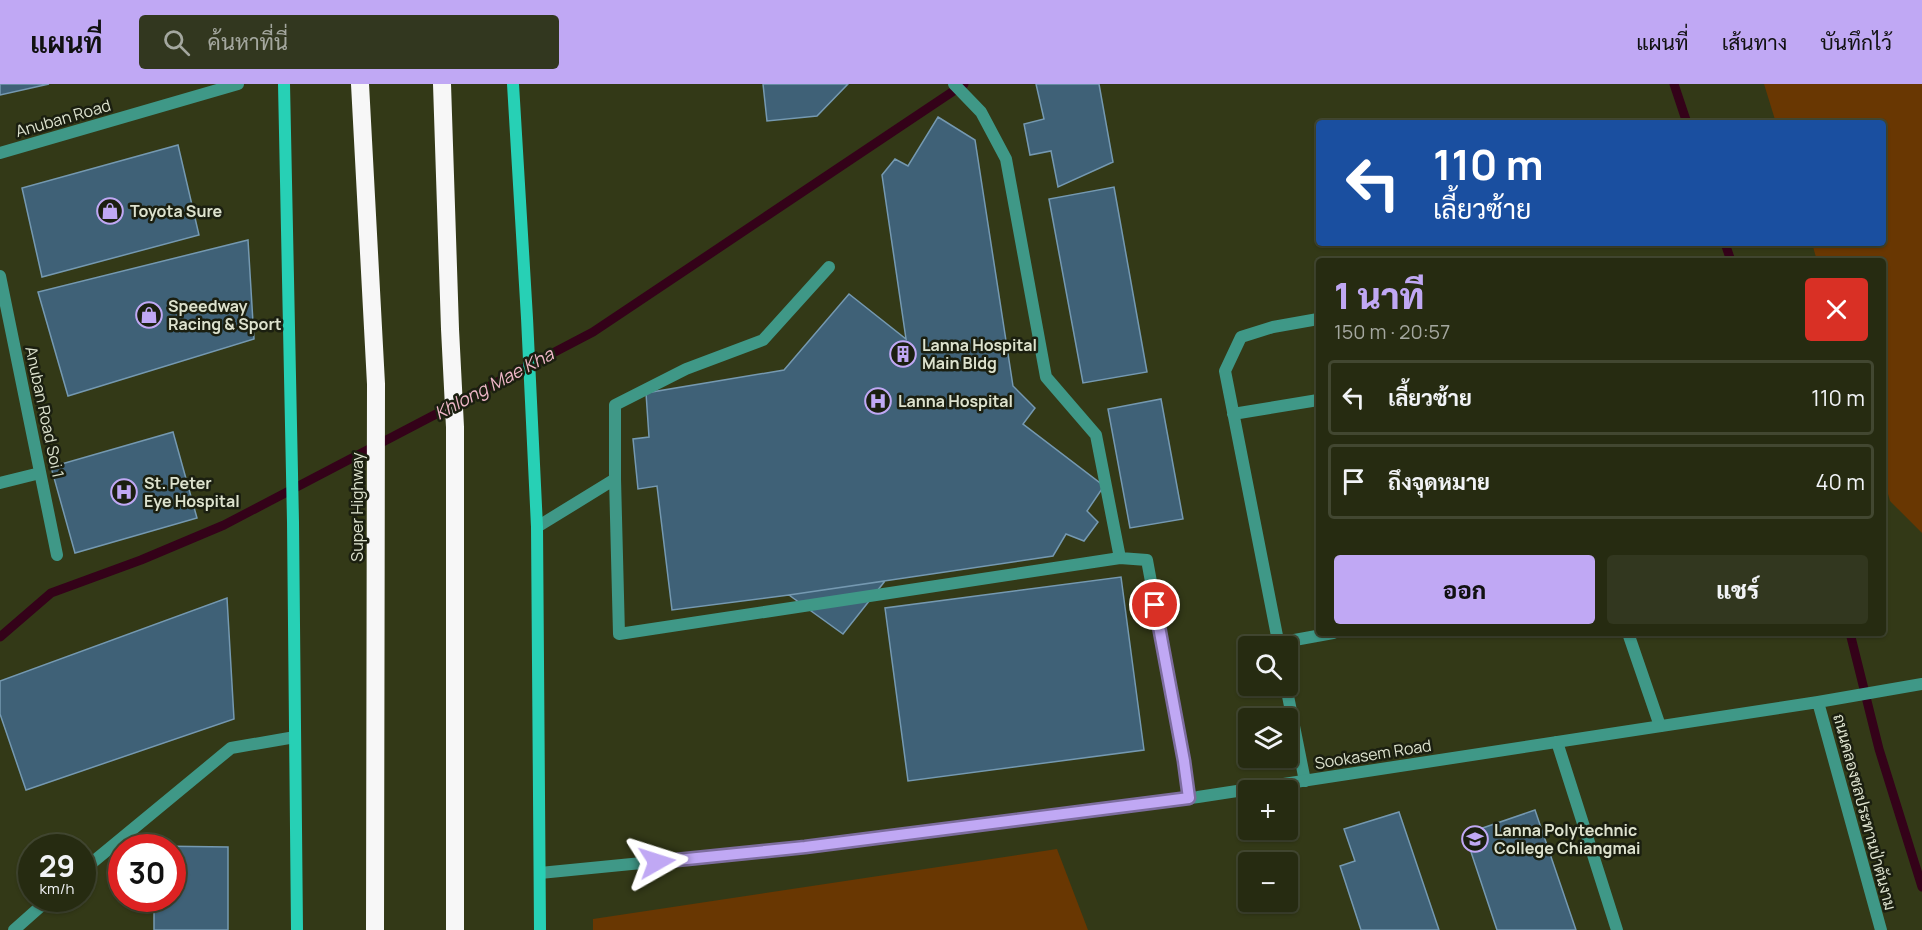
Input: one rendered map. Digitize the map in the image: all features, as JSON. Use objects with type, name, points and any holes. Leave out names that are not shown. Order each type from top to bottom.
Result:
[{"type":"highway","name":"Super Highway","points":[[360,84],[376,384],[375,930]]},
{"type":"highway","points":[[442,84],[455,427],[455,930]]},
{"type":"main road","points":[[284,84],[293,522],[297,930]]},
{"type":"main road","points":[[513,84],[537,527],[540,930]]},
{"type":"street","name":"Anuban Road","points":[[0,153],[238,84]]},
{"type":"street","points":[[954,84],[981,112],[1006,159],[1047,377],[1096,435],[1120,558]]},
{"type":"street","points":[[830,267],[763,340],[686,369],[615,405],[620,634],[1120,558],[1147,560],[1189,798]]},
{"type":"street","name":"Anuban Road Soi 1","points":[[0,276],[57,555]]},
{"type":"street","points":[[1276,636],[1225,371],[1241,337],[1273,327],[1316,319]]},
{"type":"street","points":[[1233,414],[1316,400]]},
{"type":"street","points":[[0,483],[40,473]]},
{"type":"street","points":[[537,527],[615,479]]},
{"type":"street","points":[[1298,640],[1318,636]]},
{"type":"street","points":[[1629,636],[1660,726]]},
{"type":"street","name":"Sookasem Road","points":[[540,873],[805,847],[1189,798],[1918,685]]},
{"type":"street","points":[[1288,696],[1305,781]]},
{"type":"street","name":"ถนนคลองชลประทานป่าตันงาม","points":[[1818,702],[1881,930]]},
{"type":"street","points":[[96,859],[231,748],[295,737]]},
{"type":"street","points":[[1557,742],[1617,930]]},
{"type":"street","points":[[14,930],[34,912]]},
{"type":"shaded area","points":[[1764,84],[1922,84],[1922,533],[1890,501],[1886,487],[1886,258],[1816,258],[1813,246],[1886,246],[1886,120],[1775,120]]},
{"type":"shaded area","points":[[1057,849],[1088,930],[593,930],[593,919]]},
{"type":"building","points":[[0,84],[49,84],[0,95]]},
{"type":"building","points":[[763,84],[848,84],[817,116],[767,121]]},
{"type":"building","points":[[1036,84],[1099,84],[1113,162],[1058,187],[1051,151],[1030,155],[1024,124],[1044,119]]},
{"type":"building","name":"Lanna Hospital Main Bldg","points":[[938,117],[975,140],[1013,386],[1035,408],[1023,424],[1104,486],[1087,511],[1098,522],[1084,541],[1066,534],[1053,556],[672,610],[657,486],[638,489],[633,439],[649,437],[646,393],[784,370],[849,294],[906,339],[882,175],[895,159],[908,166]]},
{"type":"building","name":"Toyota Sure","points":[[178,145],[199,235],[42,277],[22,188]]},
{"type":"building","points":[[1114,187],[1147,372],[1083,383],[1049,199]]},
{"type":"building","name":"Speedway Racing & Sport","points":[[248,240],[254,339],[68,396],[38,292]]},
{"type":"building","points":[[1161,399],[1183,519],[1130,528],[1108,409]]},
{"type":"building","name":"St. Peter Eye Hospital","points":[[173,432],[197,518],[75,553],[51,467]]},
{"type":"building","points":[[1121,577],[1144,750],[908,781],[885,608]]},
{"type":"building","points":[[885,581],[843,634],[789,595]]},
{"type":"building","points":[[227,598],[234,719],[26,790],[0,714],[0,681]]},
{"type":"building","points":[[1535,810],[1576,930],[1497,930],[1465,834]]},
{"type":"building","points":[[1399,812],[1439,930],[1361,930],[1340,866],[1355,861],[1344,829]]},
{"type":"building","points":[[186,846],[228,847],[228,930],[154,930],[154,912],[186,912]]},
{"type":"waterway","name":"Khlong Mae Kha","points":[[0,637],[51,593],[141,560],[224,525],[593,332],[964,84]]},
{"type":"waterway","points":[[1674,84],[1686,120]]},
{"type":"waterway","points":[[1726,246],[1730,258]]},
{"type":"waterway","points":[[1851,636],[1879,749],[1922,887]]},
{"type":"place","name":"Toyota Sure","points":[[110,211]]},
{"type":"place","name":"Speedway Racing & Sport","points":[[149,315]]},
{"type":"place","name":"Lanna Hospital Main Bldg","points":[[903,354]]},
{"type":"place","name":"Lanna Hospital","points":[[878,401]]},
{"type":"place","name":"St. Peter Eye Hospital","points":[[124,492]]},
{"type":"place","name":"Lanna Polytechnic College Chiangmai","points":[[1475,839]]},
{"type":"route","points":[[657,862],[805,847],[1189,798],[1155,605]]}]
